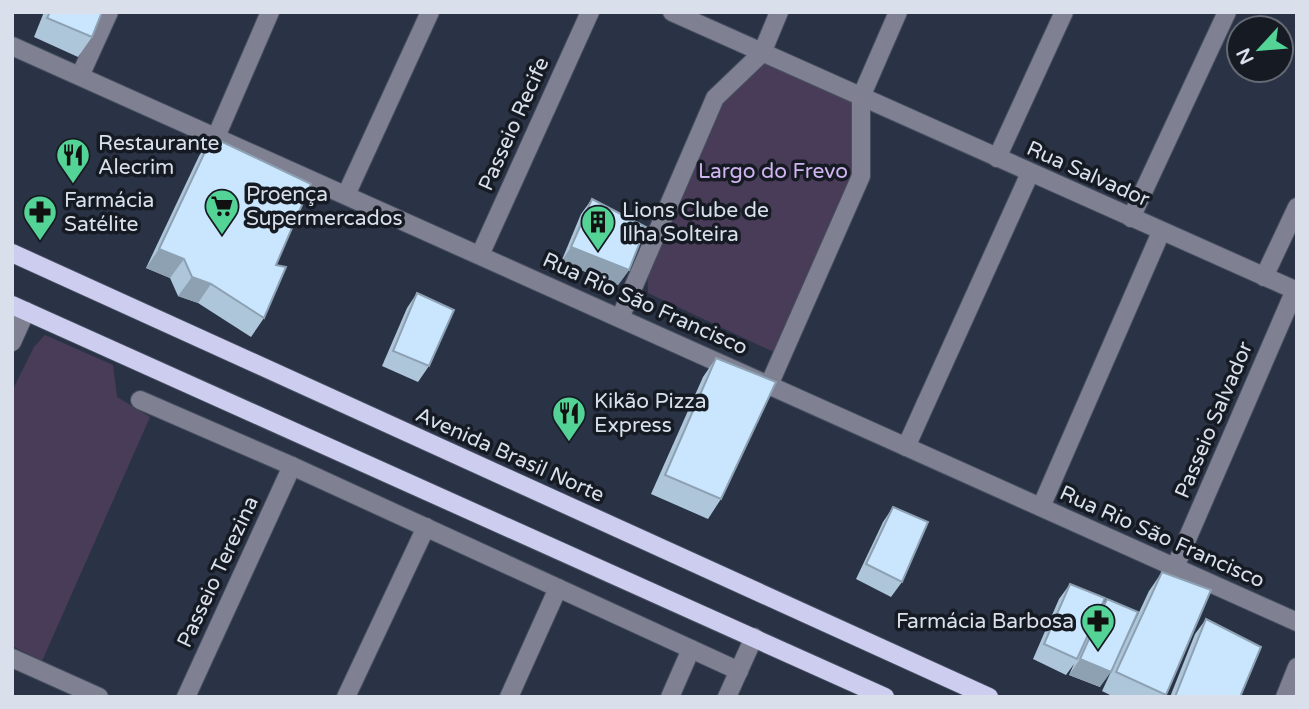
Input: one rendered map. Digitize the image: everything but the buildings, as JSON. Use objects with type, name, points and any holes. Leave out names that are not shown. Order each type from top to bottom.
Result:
[{"type":"main road","name":"Avenida Brasil Norte","points":[[12,253],[989,697]]},
{"type":"main road","points":[[19,308],[885,697]]},
{"type":"street","points":[[80,76],[109,12]]},
{"type":"street","points":[[216,137],[270,12]]},
{"type":"street","points":[[346,195],[430,12]]},
{"type":"street","name":"Passeio Recife","points":[[480,255],[590,12]]},
{"type":"street","name":"Rua Salvador","points":[[672,12],[1296,291]]},
{"type":"street","points":[[620,318],[715,97],[762,52],[779,12]]},
{"type":"street","points":[[769,385],[861,176],[861,97],[898,12]]},
{"type":"street","points":[[997,158],[1064,12]]},
{"type":"street","points":[[1131,218],[1227,12]]},
{"type":"street","name":"Rua Rio São Francisco","points":[[12,46],[1297,622]]},
{"type":"street","points":[[906,447],[1030,173]]},
{"type":"street","points":[[1264,277],[1297,207]]},
{"type":"street","points":[[1041,507],[1161,232]]},
{"type":"street","name":"Passeio Salvador","points":[[1175,567],[1296,291]]},
{"type":"street","points":[[12,342],[19,308]]},
{"type":"street","points":[[140,400],[292,466],[738,671]]},
{"type":"street","name":"Passeio Terezina","points":[[186,697],[292,466]]},
{"type":"street","points":[[346,697],[426,527]]},
{"type":"street","points":[[509,697],[558,588]]},
{"type":"street","points":[[727,697],[754,637]]},
{"type":"street","points":[[670,697],[691,649]]},
{"type":"street","points":[[12,658],[99,697]]},
{"type":"street","points":[[1285,697],[1297,667]]},
{"type":"green space","name":"Largo do Frevo","points":[[763,60],[855,103],[856,175],[776,353],[648,293],[647,268],[721,98]]},
{"type":"green space","points":[[45,335],[113,365],[117,397],[150,417],[42,661],[12,646],[12,391],[34,347]]},
{"type":"place","name":"Restaurante Alecrim","points":[[73,185]]},
{"type":"place","name":"Proença Supermercados","points":[[222,236]]},
{"type":"place","name":"Farmácia Satélite","points":[[40,242]]},
{"type":"place","name":"Lions Clube de Ilha Solteira","points":[[598,252]]},
{"type":"place","name":"Kikão Pizza Express","points":[[569,443]]},
{"type":"place","name":"Farmácia Barbosa","points":[[1098,651]]}]
